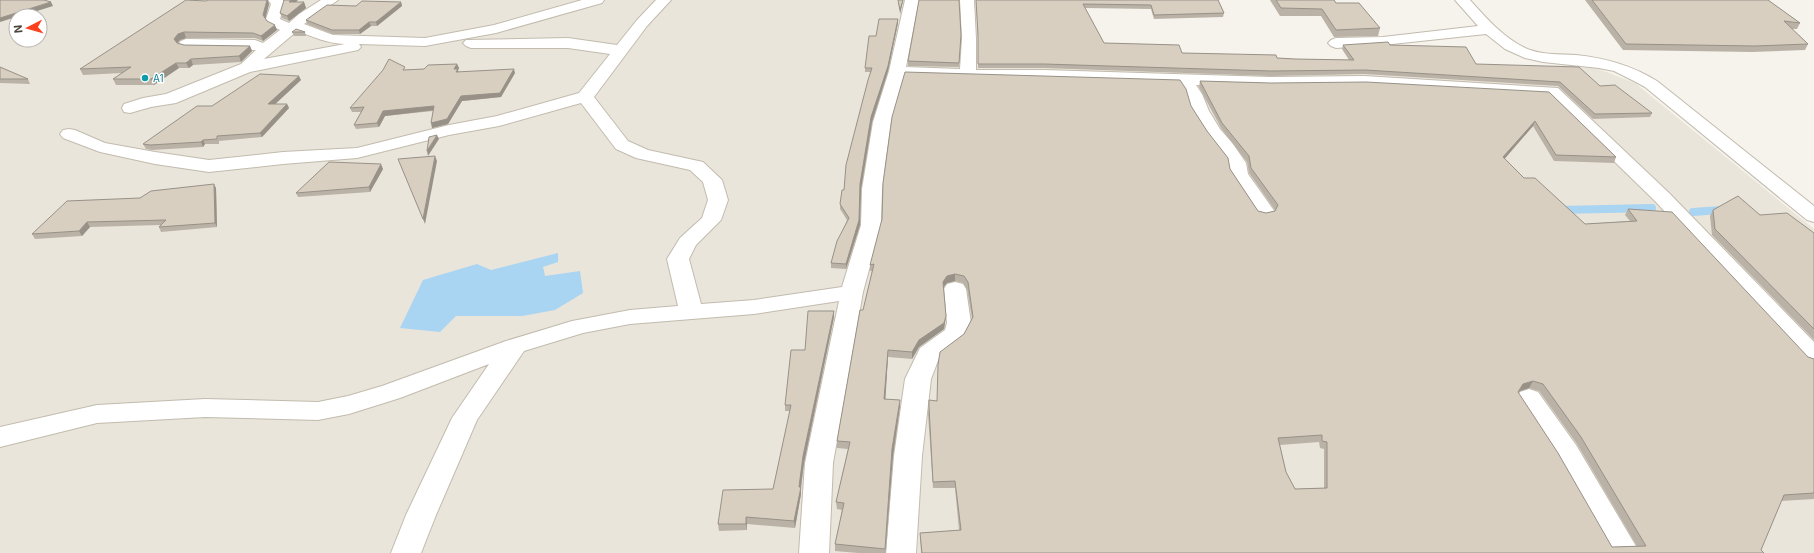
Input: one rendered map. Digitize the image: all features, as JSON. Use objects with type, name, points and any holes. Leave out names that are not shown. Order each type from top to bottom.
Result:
[{"type":"street","points":[[274,0],[278,3],[273,19],[275,22],[292,28],[318,33],[330,39],[425,42],[568,43],[617,50]]},
{"type":"street","points":[[130,108],[149,102],[170,99],[247,67],[266,48],[304,17],[331,0]]},
{"type":"street","points":[[425,42],[496,29],[598,0]]},
{"type":"street","points":[[69,134],[100,147],[155,158],[209,166],[283,158],[357,153],[449,130],[499,121],[585,97],[642,23],[664,0]]},
{"type":"street","points":[[814,553],[819,463],[852,292],[871,225],[872,189],[882,122],[896,71],[912,0]]},
{"type":"street","points":[[967,0],[969,39],[968,75]]},
{"type":"street","points":[[1462,0],[1490,29],[1510,45],[1531,55],[1617,66],[1633,73],[1651,84],[1814,216]]},
{"type":"street","points":[[1336,43],[1383,41],[1490,29]]},
{"type":"street","points":[[241,70],[266,63],[343,49],[373,41]]},
{"type":"street","points":[[186,44],[255,45],[266,48]]},
{"type":"street","points":[[896,71],[968,75],[1044,75],[1270,82],[1364,81],[1552,92],[1662,197],[1814,357]]},
{"type":"street","points":[[1185,79],[1194,94],[1200,111],[1213,132],[1227,148],[1237,163],[1239,174],[1265,212]]},
{"type":"street","points":[[585,97],[622,145],[642,154],[696,166],[712,180],[718,200],[711,220],[687,242],[678,259],[690,312]]},
{"type":"street","points":[[901,553],[908,456],[918,379],[928,354],[955,334],[959,323],[955,289]]},
{"type":"street","points":[[0,437],[96,414],[205,408],[318,411],[349,405],[391,392],[515,346],[580,326],[630,317],[754,306],[852,292]]},
{"type":"street","points":[[406,553],[421,515],[465,418],[515,346]]},
{"type":"street","points":[[1529,398],[1566,452],[1624,553]]},
{"type":"shaded area","points":[[0,0],[982,0],[991,54],[1263,58],[1596,68],[1635,83],[1814,229],[1814,553],[0,553]]},
{"type":"water","points":[[558,253],[558,262],[543,267],[545,276],[580,271],[583,293],[555,310],[522,316],[456,316],[440,332],[400,328],[423,280],[477,264],[491,270]]},
{"type":"building","points":[[0,0],[44,0],[51,2],[32,8],[8,8],[8,15],[0,18]]},
{"type":"building","points":[[186,0],[267,0],[263,15],[267,21],[275,25],[261,36],[253,33],[184,32],[178,34],[174,39],[177,43],[184,45],[250,46],[239,56],[191,59],[186,63],[176,63],[151,79],[113,79],[131,67],[80,69]]},
{"type":"building","points":[[284,0],[291,0],[289,2],[304,2],[287,16],[280,13]]},
{"type":"building","points":[[898,0],[903,0],[900,10]]},
{"type":"building","points":[[919,0],[959,0],[961,35],[959,63],[908,61]]},
{"type":"building","points":[[976,0],[1218,0],[1224,13],[1154,15],[1151,5],[1083,4],[1104,43],[1179,45],[1182,53],[1276,55],[1277,58],[1354,60],[1343,45],[1388,42],[1390,45],[1466,47],[1476,64],[1579,67],[1600,86],[1615,85],[1652,113],[1595,114],[1560,82],[1365,70],[1271,71],[1044,64],[978,64]]},
{"type":"building","points":[[1276,0],[1334,0],[1336,3],[1359,3],[1380,28],[1336,30],[1322,9],[1281,8]]},
{"type":"building","points":[[1592,0],[1768,0],[1800,23],[1784,21],[1808,44],[1755,46],[1626,44]]},
{"type":"building","points":[[362,1],[401,2],[376,22],[369,22],[359,30],[332,30],[306,20],[327,5],[356,6]]},
{"type":"building","points":[[879,19],[898,19],[888,66],[871,117],[860,184],[859,220],[846,264],[831,263],[837,241],[849,218],[840,204],[842,190],[844,190],[846,165],[872,68],[865,68],[869,36],[876,36]]},
{"type":"building","points":[[296,29],[305,32],[292,32]]},
{"type":"building","points":[[389,59],[405,67],[403,70],[424,69],[428,65],[457,64],[454,69],[458,69],[456,72],[514,69],[500,93],[461,96],[447,119],[431,123],[434,106],[383,111],[377,123],[354,125],[364,107],[350,108],[383,70]]},
{"type":"building","points":[[0,67],[28,79],[0,79]]},
{"type":"building","points":[[905,72],[1180,80],[1186,89],[1191,106],[1207,131],[1228,158],[1230,169],[1258,211],[1266,213],[1275,211],[1278,205],[1251,168],[1249,156],[1222,123],[1200,81],[1271,83],[1366,82],[1549,92],[1616,157],[1556,155],[1535,121],[1503,157],[1524,178],[1535,178],[1585,224],[1637,221],[1628,209],[1672,212],[1808,357],[1814,359],[1814,493],[1784,495],[1761,550],[1764,553],[922,553],[920,533],[961,530],[955,481],[933,482],[929,407],[929,400],[937,401],[938,365],[940,352],[964,334],[973,317],[968,282],[964,276],[955,274],[947,276],[943,282],[946,316],[944,323],[919,340],[912,352],[888,350],[884,399],[900,400],[892,449],[885,549],[835,544],[844,503],[836,502],[850,442],[837,441],[860,310],[863,310],[874,264],[870,265],[882,219],[883,183],[892,117]],"holes":[[[1533,381],[1543,384],[1581,437],[1646,546],[1612,547],[1558,453],[1518,392],[1523,384]],[[1322,435],[1322,441],[1327,442],[1327,488],[1295,489],[1286,472],[1278,438]]]},
{"type":"building","points":[[260,74],[299,76],[268,104],[287,104],[260,133],[217,136],[217,139],[203,140],[201,142],[150,145],[143,144],[197,106],[212,106]]},
{"type":"building","points":[[437,135],[427,151],[429,137]]},
{"type":"building","points":[[435,156],[423,219],[398,159]]},
{"type":"building","points":[[329,162],[381,164],[369,187],[296,193]]},
{"type":"building","points":[[214,184],[215,223],[159,227],[166,220],[87,222],[79,231],[32,234],[67,201],[140,198],[151,191]]},
{"type":"building","points":[[1738,196],[1760,215],[1787,213],[1814,233],[1814,329],[1715,229],[1713,210]]},
{"type":"building","points":[[808,311],[834,311],[803,456],[799,487],[801,487],[794,521],[746,517],[746,524],[718,524],[723,490],[773,489],[791,405],[785,405],[791,350],[805,350]]},
{"type":"waterway","points":[[1559,210],[1652,208]]},
{"type":"waterway","points":[[1693,212],[1721,210]]},
{"type":"place","name":"A1","points":[[145,78]]}]
